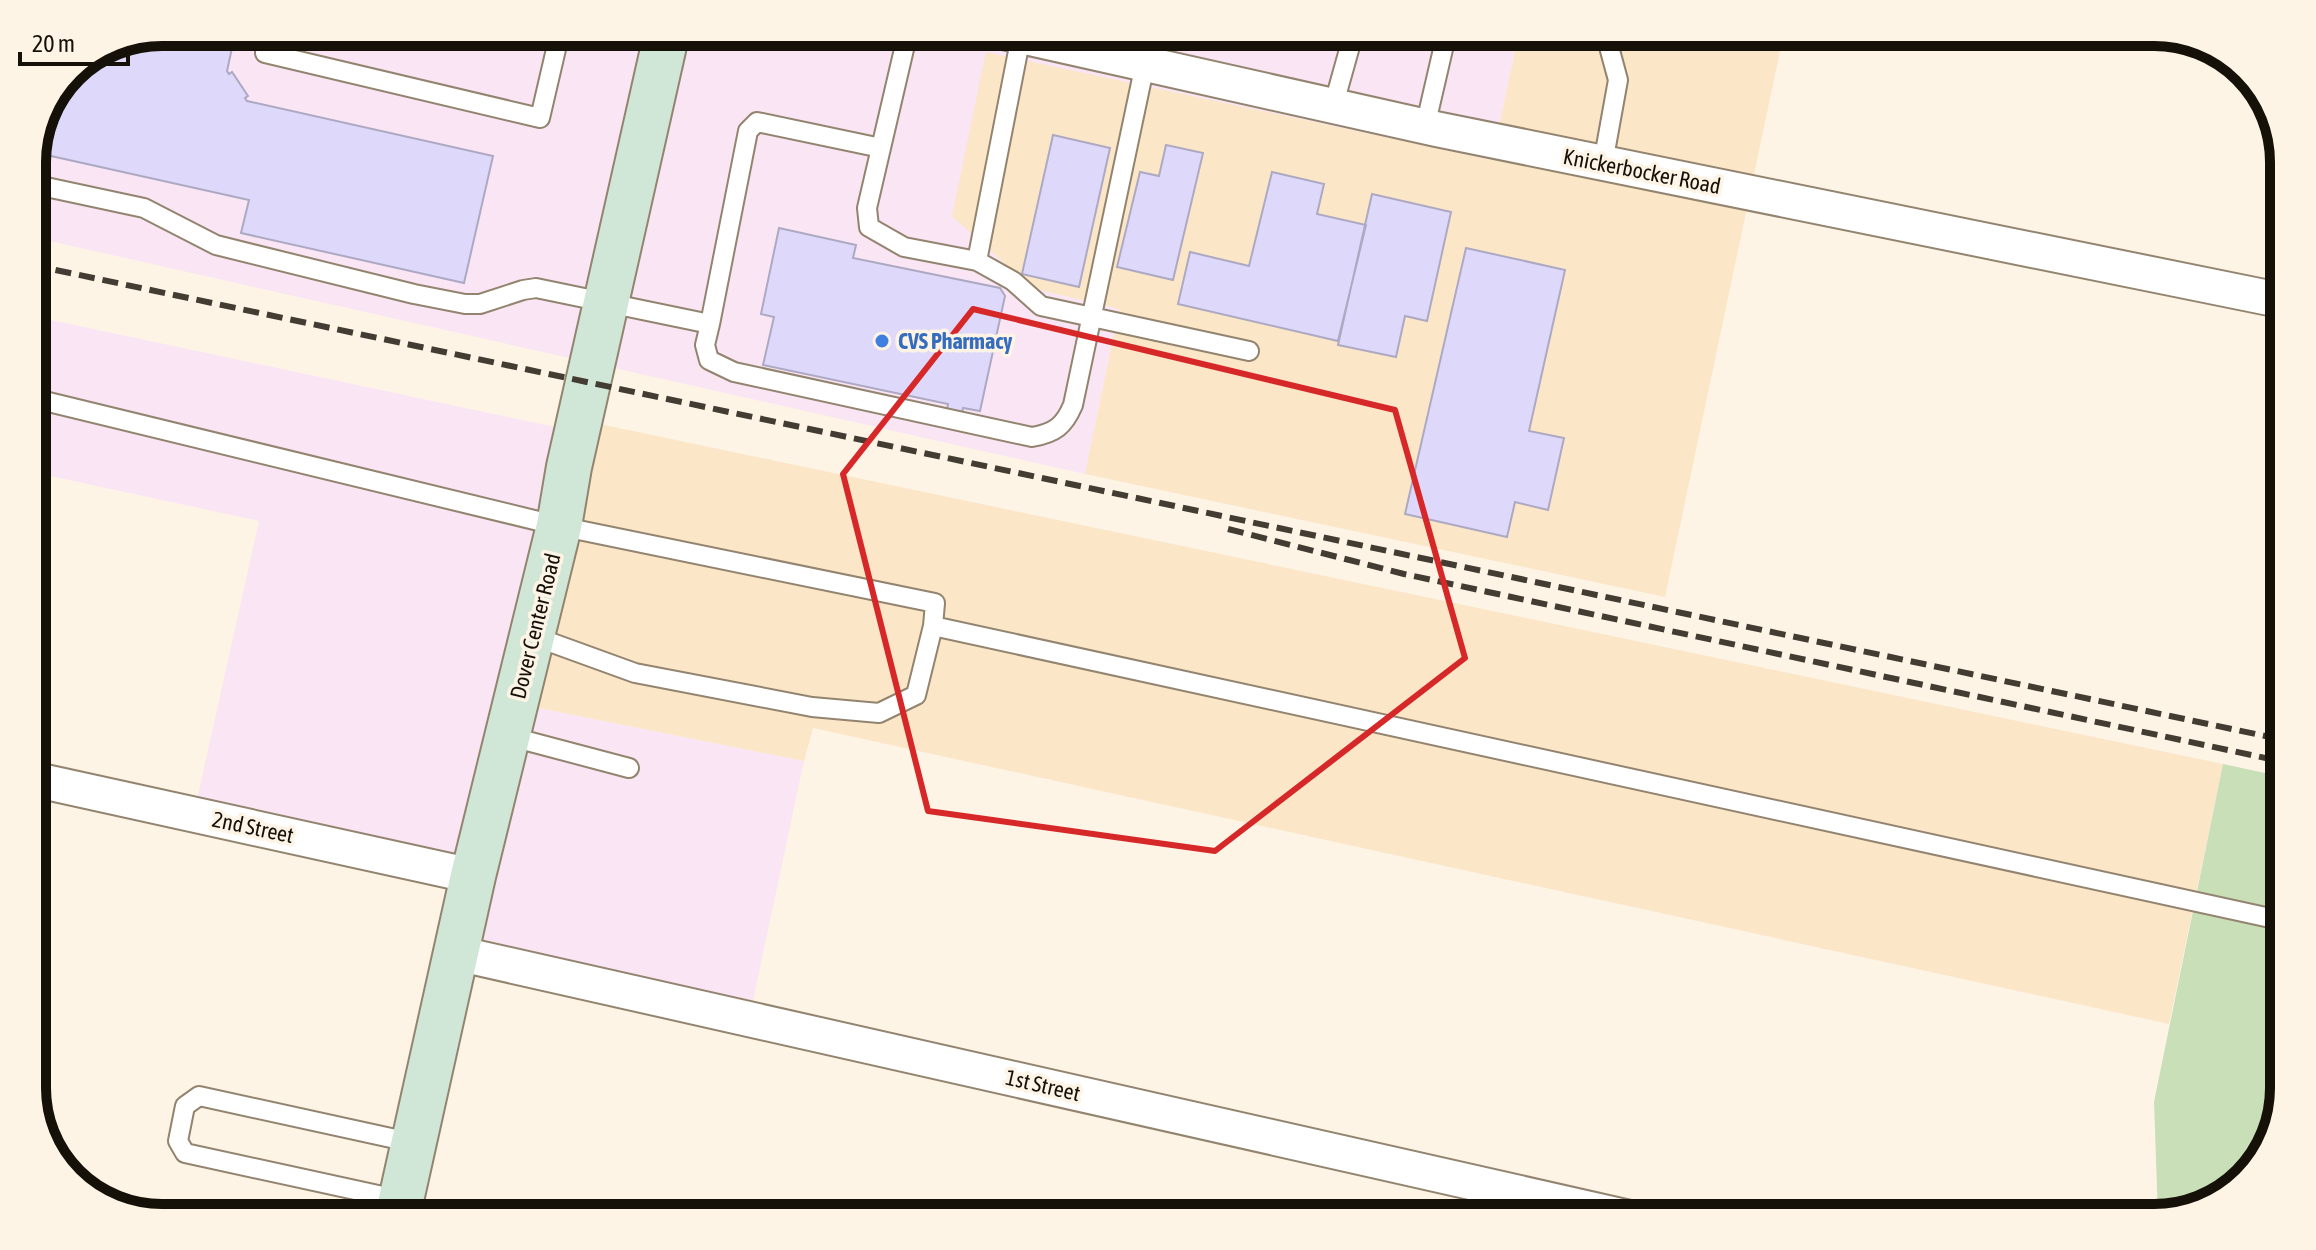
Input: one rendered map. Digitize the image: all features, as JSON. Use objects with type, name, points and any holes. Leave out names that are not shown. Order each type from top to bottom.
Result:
[{"type":"street","name":"Dover Center Road","points":[[400,1204],[473,876],[559,526],[569,467],[664,46]]},
{"type":"street","name":"Knickerbocker Road","points":[[1071,46],[1425,127],[2270,298]]},
{"type":"street","name":"2nd Street","points":[[46,782],[473,876]]},
{"type":"street","name":"1st Street","points":[[456,953],[1568,1204]]},
{"type":"lane","points":[[267,46],[265,53],[540,118],[557,46]]},
{"type":"lane","points":[[905,46],[867,208],[869,227],[904,247],[977,261],[1013,281],[1041,306],[1249,351]]},
{"type":"lane","points":[[977,261],[1024,46]]},
{"type":"lane","points":[[1333,107],[1350,46]]},
{"type":"lane","points":[[1425,127],[1444,46]]},
{"type":"lane","points":[[1603,163],[1618,80],[1609,46]]},
{"type":"lane","points":[[881,148],[757,122],[748,131],[705,345],[709,360],[734,372],[1032,437],[1043,435],[1066,422],[1073,405],[1145,64]]},
{"type":"lane","points":[[46,187],[144,208],[216,245],[414,294],[480,304],[536,288],[710,324]]},
{"type":"lane","points":[[46,401],[559,526],[935,603],[933,626],[916,695],[879,713],[812,707],[635,673],[533,636]]},
{"type":"lane","points":[[933,626],[2270,918]]},
{"type":"lane","points":[[508,736],[629,768]]},
{"type":"lane","points":[[380,1204],[185,1153],[178,1141],[185,1106],[199,1096],[414,1143]]},
{"type":"highlighted area","points":[[973,309],[1395,410],[1465,658],[1215,851],[928,811],[843,474]]},
{"type":"shaded area","points":[[162,46],[1516,46],[1492,160],[986,53],[1032,288],[1119,309],[1085,474],[46,240],[46,154],[55,117],[80,80],[97,66],[139,48]]},
{"type":"shaded area","points":[[1516,46],[1781,46],[1665,597],[1085,474],[1119,309],[1032,288],[952,216],[986,52],[1492,160]]},
{"type":"shaded area","points":[[46,319],[588,434],[529,706],[804,761],[751,1010],[471,946],[489,868],[196,804],[259,521],[46,475]]},
{"type":"shaded area","points":[[590,422],[2223,764],[2169,1024],[813,728],[804,761],[529,706]]},
{"type":"green space","points":[[2223,764],[2270,774],[2270,1088],[2266,1118],[2250,1153],[2231,1175],[2199,1195],[2158,1204],[2154,1102]]},
{"type":"building","points":[[162,46],[232,46],[227,71],[229,74],[232,72],[248,96],[245,98],[247,101],[493,156],[464,283],[241,233],[249,200],[46,155],[55,117],[80,80],[117,55],[139,48]]},
{"type":"building","points":[[1053,135],[1110,148],[1079,287],[1022,274]]},
{"type":"building","points":[[1166,145],[1203,153],[1173,280],[1117,267],[1140,172],[1159,176]]},
{"type":"building","points":[[1272,172],[1324,184],[1317,214],[1366,225],[1338,341],[1178,304],[1190,252],[1249,266]]},
{"type":"building","points":[[1372,194],[1451,212],[1427,321],[1405,316],[1396,357],[1338,345]]},
{"type":"building","name":"CVS Pharmacy","points":[[779,228],[856,245],[853,258],[1000,288],[1005,296],[980,411],[963,408],[961,418],[946,415],[948,404],[763,365],[774,317],[761,314]]},
{"type":"building","points":[[1466,248],[1565,270],[1529,431],[1564,438],[1548,510],[1515,502],[1507,537],[1405,514]]},
{"type":"railway","points":[[46,268],[2270,737]]},
{"type":"railway","points":[[1228,529],[1404,574],[2270,759]]},
{"type":"place","name":"CVS Pharmacy","points":[[882,341]]}]
